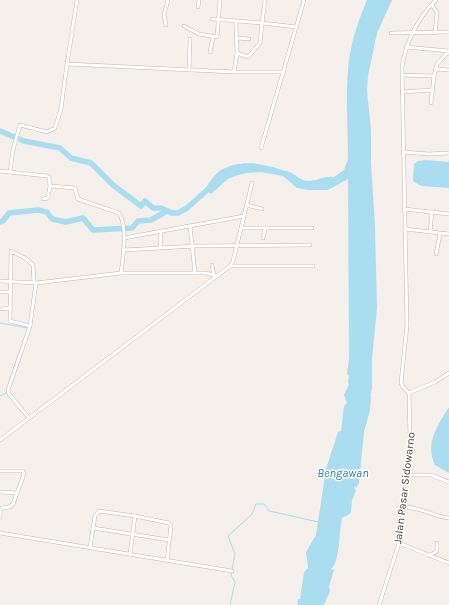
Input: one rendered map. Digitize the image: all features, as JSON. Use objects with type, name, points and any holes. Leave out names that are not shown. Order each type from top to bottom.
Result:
[{"type":"street","points":[[10,172],[15,140],[19,126],[22,125],[47,132],[55,128],[60,109],[77,0]]},
{"type":"street","points":[[166,24],[164,15],[168,0]]},
{"type":"street","points":[[198,8],[199,0]]},
{"type":"street","points":[[184,26],[194,32],[218,37],[220,0]]},
{"type":"street","points":[[237,53],[248,57],[260,43],[265,0]]},
{"type":"street","points":[[261,148],[304,0]]},
{"type":"street","points":[[436,0],[413,32],[406,47],[402,76],[407,325],[401,383],[402,387],[409,392],[435,382],[449,373]]},
{"type":"street","points":[[432,4],[437,12],[435,33]]},
{"type":"street","points":[[212,19],[297,27]]},
{"type":"street","points":[[234,72],[237,53],[236,22]]},
{"type":"street","points":[[392,33],[449,32]]},
{"type":"street","points":[[210,52],[213,37]]},
{"type":"street","points":[[237,38],[249,40]]},
{"type":"street","points":[[189,70],[190,39]]},
{"type":"street","points":[[406,47],[449,51]]},
{"type":"street","points":[[431,103],[436,69],[439,62],[449,51]]},
{"type":"street","points":[[67,64],[234,72],[284,72]]},
{"type":"street","points":[[436,69],[449,70]]},
{"type":"street","points":[[402,76],[434,76]]},
{"type":"street","points":[[402,92],[432,90]]},
{"type":"street","points":[[403,152],[429,154],[449,152]]},
{"type":"street","points":[[0,171],[49,177],[50,186],[48,198],[43,199]]},
{"type":"street","points":[[0,440],[230,266],[237,246],[252,183]]},
{"type":"street","points":[[50,186],[75,188],[78,199],[119,213],[124,238],[121,273]]},
{"type":"street","points":[[246,206],[262,209]]},
{"type":"street","points":[[404,209],[449,214]]},
{"type":"street","points":[[430,232],[432,212]]},
{"type":"street","points":[[124,238],[244,216]]},
{"type":"street","points":[[190,226],[195,273]]},
{"type":"street","points":[[241,228],[312,228]]},
{"type":"street","points":[[263,238],[264,229]]},
{"type":"street","points":[[405,229],[449,234]]},
{"type":"street","points":[[160,248],[161,231]]},
{"type":"street","points":[[436,254],[440,234]]},
{"type":"street","points":[[124,250],[193,246],[310,245]]},
{"type":"street","points":[[29,326],[10,321],[11,251],[33,265],[35,283],[29,326],[8,390],[9,394],[29,418]]},
{"type":"street","points":[[212,265],[216,276]]},
{"type":"street","points":[[230,266],[313,266]]},
{"type":"street","points":[[0,281],[35,283],[121,273],[195,273],[216,276]]},
{"type":"street","points":[[0,292],[10,292]]},
{"type":"street","points":[[0,309],[10,308]]},
{"type":"street","name":"Jalan Pasar Sidowarno","points":[[379,605],[399,543],[410,440],[409,392]]},
{"type":"street","points":[[0,471],[24,472],[12,506],[4,507],[0,512],[0,517]]},
{"type":"street","points":[[407,475],[430,475],[449,482]]},
{"type":"street","points":[[0,492],[17,493]]},
{"type":"street","points":[[404,507],[421,509],[441,518],[449,518]]},
{"type":"street","points":[[90,547],[95,516],[99,511],[135,516],[170,523],[170,540],[167,561]]},
{"type":"street","points":[[130,554],[135,516]]},
{"type":"street","points":[[93,528],[170,540]]},
{"type":"street","points":[[0,533],[232,571]]},
{"type":"street","points":[[399,543],[449,563]]},
{"type":"street","points":[[429,556],[437,551],[437,544]]},
{"type":"water","name":"Bengawan","points":[[367,0],[392,0],[377,33],[368,76],[367,91],[371,130],[377,308],[372,359],[370,410],[364,432],[359,483],[356,488],[355,486],[354,487],[356,491],[352,500],[351,513],[342,518],[338,554],[334,566],[331,569],[334,570],[329,586],[330,591],[324,605],[298,605],[297,600],[300,599],[304,572],[308,568],[306,552],[316,535],[326,469],[338,432],[341,431],[344,406],[347,403],[344,395],[349,384],[349,376],[347,374],[349,359],[348,179],[328,190],[309,190],[297,188],[283,176],[261,172],[247,173],[228,179],[211,194],[205,189],[221,170],[236,164],[259,164],[289,172],[305,181],[334,177],[344,170],[348,159],[347,97],[349,60],[356,29]]},
{"type":"water","points":[[426,160],[449,162],[449,188],[421,186],[413,181],[414,164],[418,161]]},
{"type":"water","points":[[449,407],[449,473],[435,465],[431,449],[434,435],[440,421]]},
{"type":"waterway","points":[[0,131],[24,141],[60,148],[71,158],[91,163],[113,185],[141,206],[145,201],[153,208],[161,208],[172,213],[178,213],[187,208],[213,185]]},
{"type":"waterway","points":[[0,222],[3,221],[9,213],[38,210],[47,212],[52,219],[66,222],[83,218],[93,230],[132,228],[138,221],[151,220],[167,211]]},
{"type":"waterway","points":[[0,323],[28,328]]},
{"type":"waterway","points":[[10,379],[24,339]]},
{"type":"waterway","points":[[0,396],[6,393],[7,390]]},
{"type":"waterway","points":[[230,605],[235,582],[231,575],[235,554],[228,536],[252,514],[256,504],[264,504],[269,511],[319,522]]}]
